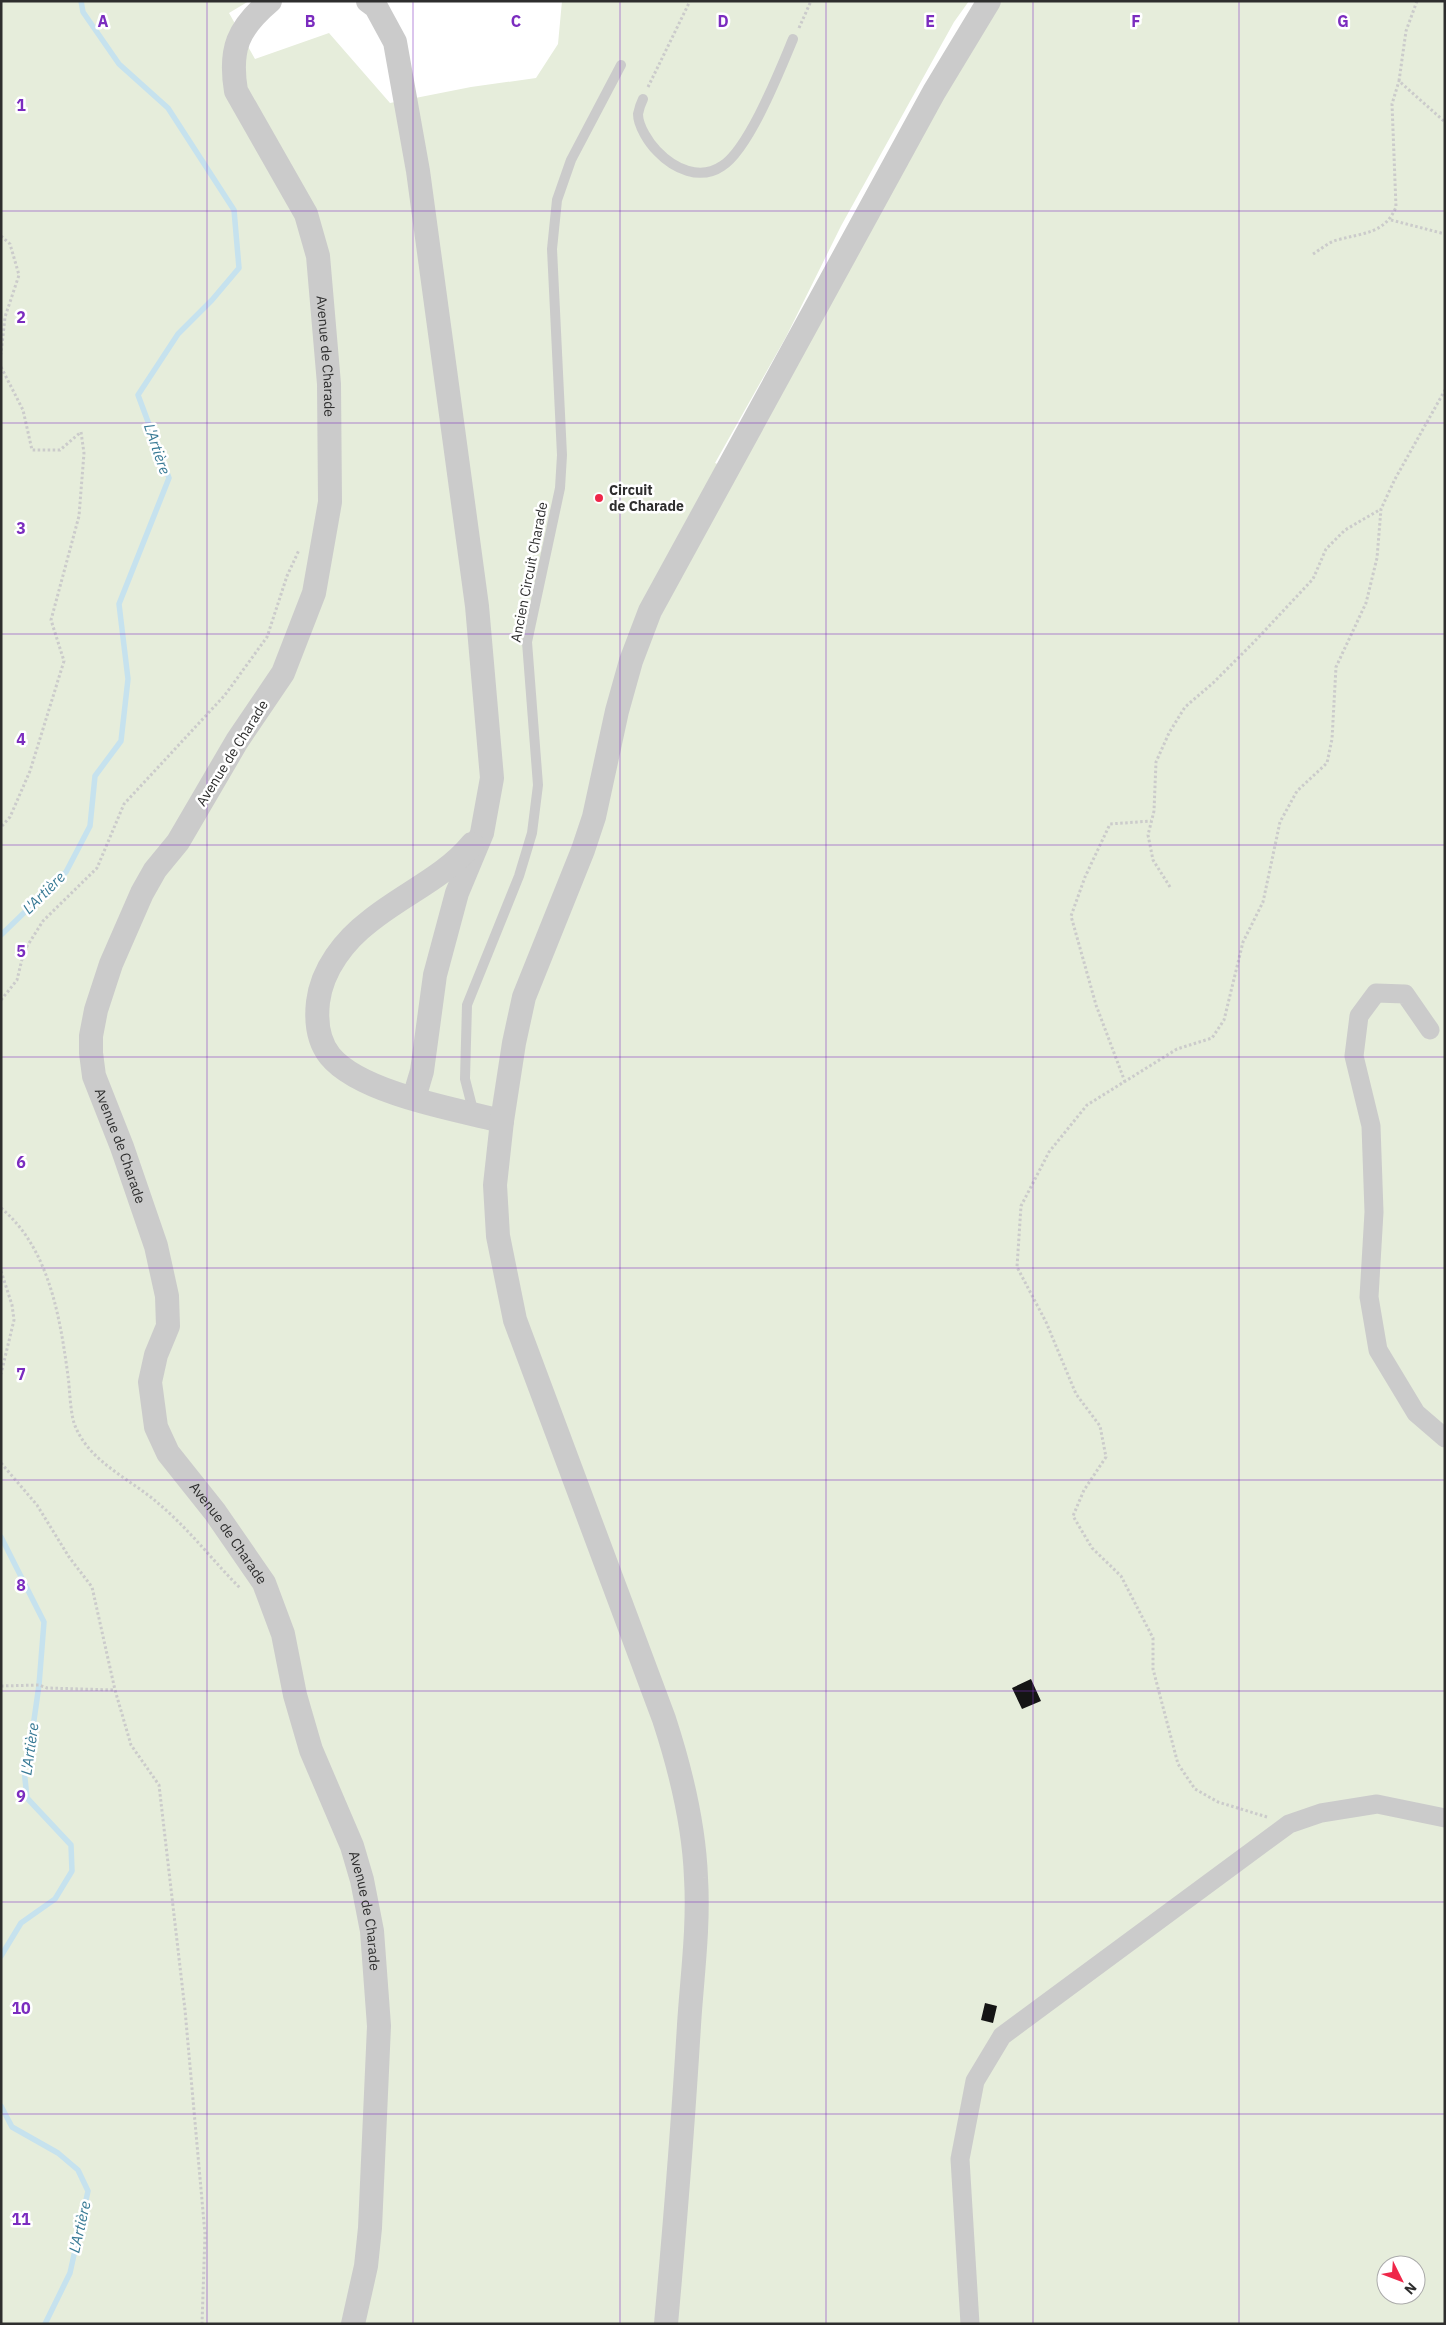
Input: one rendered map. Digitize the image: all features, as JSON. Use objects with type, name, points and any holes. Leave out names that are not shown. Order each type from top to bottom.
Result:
[{"type":"street","name":"Avenue de Charade","points":[[270,1],[246,23],[238,39],[233,74],[236,91],[306,214],[318,256],[329,384],[330,502],[324,538],[314,593],[282,673],[237,741],[178,842],[155,870],[142,893],[111,964],[96,1010],[91,1036],[94,1076],[122,1147],[156,1246],[167,1296],[168,1326],[156,1355],[150,1382],[156,1427],[168,1453],[232,1534],[264,1583],[283,1634],[295,1695],[311,1750],[352,1846],[362,1880],[372,1930],[379,2026],[370,2228],[366,2266],[352,2324]]},
{"type":"street","points":[[368,1],[376,7],[395,42],[418,170],[478,606],[492,778],[482,833],[458,893],[435,975],[422,1071],[414,1098]]},
{"type":"street","points":[[666,2324],[695,1932],[696,1878],[690,1821],[681,1773],[664,1719],[515,1320],[505,1279],[495,1212],[495,1185],[502,1120],[524,997],[583,850],[594,817],[619,702],[631,661],[650,611],[934,92],[989,1]]},
{"type":"street","points":[[482,833],[449,867],[410,891],[369,921],[346,943],[331,963],[319,996],[317,1016],[322,1044],[330,1056],[360,1078],[443,1108],[502,1120]]},
{"type":"street","points":[[1430,1030],[1405,994],[1376,993],[1359,1016],[1354,1056],[1371,1126],[1374,1212],[1369,1296],[1378,1350],[1416,1413],[1445,1438]]},
{"type":"street","points":[[970,2324],[960,2158],[975,2081],[1002,2036],[1290,1824],[1321,1813],[1377,1804],[1445,1818]]},
{"type":"lane","points":[[643,99],[638,114],[641,124],[655,150],[667,161],[680,169],[693,172],[707,172],[722,166],[732,157],[746,138],[763,106],[793,39]]},
{"type":"lane","name":"Ancien Circuit Charade","points":[[474,1115],[465,1079],[467,1005],[519,876],[532,833],[538,785],[527,642],[560,488],[562,455],[552,249],[557,200],[571,160],[621,65]]},
{"type":"path","points":[[643,99],[690,1]]},
{"type":"path","points":[[793,39],[811,1]]},
{"type":"path","points":[[1313,254],[1335,240],[1364,235],[1390,220],[1396,207],[1392,104],[1399,81],[1406,31],[1417,1]]},
{"type":"path","points":[[1399,81],[1445,122]]},
{"type":"path","points":[[1390,220],[1445,234]]},
{"type":"path","points":[[1,236],[10,244],[19,275],[5,317],[1,354]]},
{"type":"path","points":[[1,367],[23,410],[32,450],[60,450],[82,432],[84,452],[79,516],[52,620],[64,660],[30,771],[10,817],[1,827]]},
{"type":"path","points":[[1290,1824],[1218,1802],[1195,1789],[1178,1764],[1153,1669],[1154,1638],[1121,1576],[1092,1548],[1074,1516],[1084,1490],[1106,1458],[1100,1426],[1076,1394],[1046,1322],[1017,1267],[1021,1206],[1049,1152],[1087,1105],[1177,1049],[1212,1038],[1224,1020],[1243,942],[1263,902],[1280,822],[1297,791],[1326,763],[1332,739],[1336,667],[1366,603],[1377,558],[1381,509],[1395,479],[1445,390]]},
{"type":"path","points":[[1170,887],[1153,860],[1148,836],[1154,811],[1156,762],[1169,733],[1185,707],[1213,683],[1255,641],[1313,579],[1326,549],[1345,530],[1381,509]]},
{"type":"path","points":[[1,1000],[17,980],[24,951],[43,921],[97,868],[124,804],[225,695],[267,637],[287,576],[301,545]]},
{"type":"path","points":[[1125,1082],[1096,1005],[1071,916],[1085,877],[1110,824],[1151,821]]},
{"type":"path","points":[[1,1208],[18,1222],[49,1279],[63,1337],[75,1428],[89,1447],[110,1467],[160,1504],[244,1592]]},
{"type":"path","points":[[1,1271],[12,1306],[14,1320],[1,1374]]},
{"type":"path","points":[[1,1463],[37,1505],[69,1556],[92,1587],[115,1690],[130,1746],[159,1785],[185,2010],[205,2234],[202,2324]]},
{"type":"path","points":[[1,1686],[39,1685],[47,1688],[115,1690]]},
{"type":"green space","points":[[1,1],[249,1],[229,13],[255,59],[329,33],[390,103],[471,87],[536,78],[558,44],[562,1],[969,1],[954,22],[841,226],[786,337],[715,463],[720,465],[645,624],[989,1],[1445,1],[1445,2324],[1,2324]]},
{"type":"building","points":[[1031,1679],[1041,1701],[1022,1709],[1012,1688]]},
{"type":"building","points":[[985,2003],[997,2006],[993,2023],[981,2020]]},
{"type":"waterway","name":"L'Artière","points":[[1,935],[66,872],[90,826],[95,776],[121,741],[128,679],[119,604],[169,478],[138,395],[178,334],[212,300],[239,268],[234,210],[168,108],[119,64],[83,12],[81,1]]},
{"type":"waterway","name":"L'Artière","points":[[1,1537],[44,1622],[39,1685],[30,1748],[24,1769],[27,1798],[71,1845],[72,1871],[55,1899],[21,1923],[1,1956]]},
{"type":"waterway","name":"L'Artière","points":[[1,2106],[12,2127],[58,2153],[78,2170],[88,2191],[70,2273],[45,2324]]},
{"type":"place","name":"Circuit de Charade","points":[[599,498]]}]
